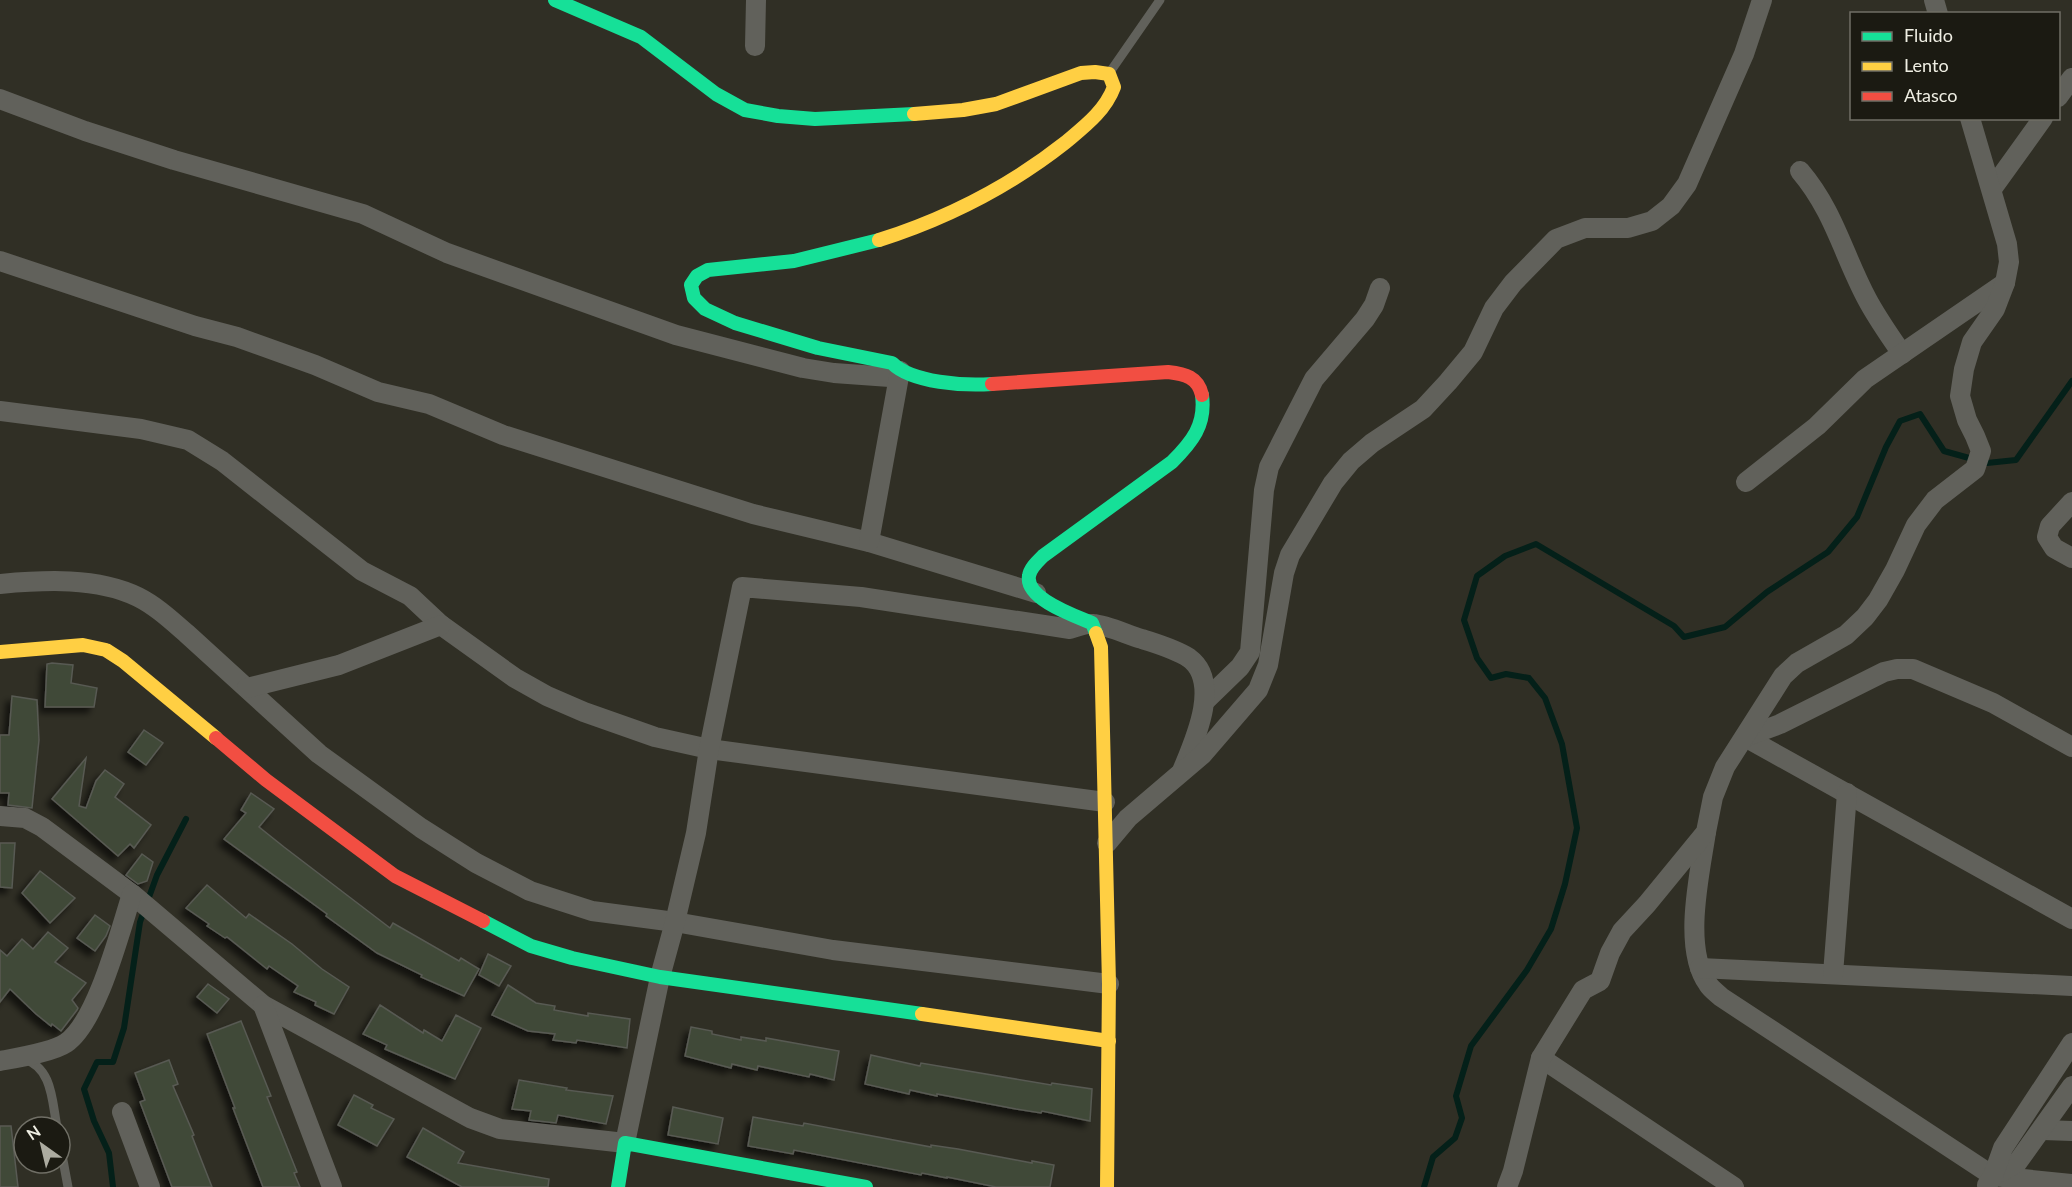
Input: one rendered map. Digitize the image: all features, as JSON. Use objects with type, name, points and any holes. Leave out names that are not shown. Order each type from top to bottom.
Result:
[{"type":"street","points":[[555,0],[627,29],[646,40],[726,101],[741,110],[760,114],[868,118],[958,111],[997,104],[1080,72],[1097,71],[1109,74],[1114,87],[1111,98],[1094,117],[1049,158],[1016,180],[962,210],[900,234],[856,247],[792,261],[708,270],[698,276],[691,285],[694,298],[705,309],[735,323],[818,348],[892,363],[900,371],[930,379],[973,384],[1168,372],[1184,374],[1195,380],[1200,390],[1204,410],[1199,430],[1188,446],[1172,462],[1043,556],[1034,565],[1029,575],[1029,582],[1036,593],[1050,604],[1092,623],[1165,647],[1190,659],[1198,668],[1205,701],[1197,735],[1182,771]]},
{"type":"street","points":[[755,46],[756,0]]},
{"type":"street","points":[[1107,843],[1128,818],[1202,755],[1258,690],[1268,665],[1284,573],[1290,555],[1333,483],[1351,461],[1372,443],[1423,409],[1448,382],[1473,352],[1494,308],[1513,283],[1556,239],[1585,228],[1628,228],[1652,221],[1671,206],[1687,184],[1744,54],[1762,0]]},
{"type":"street","points":[[2060,94],[2072,78]]},
{"type":"street","points":[[0,99],[85,131],[174,160],[363,214],[447,253],[676,335],[803,368],[834,373],[890,377],[900,371]]},
{"type":"street","points":[[1971,120],[2007,244],[2009,262],[1995,309],[1972,342],[1964,369],[1960,396],[1967,420],[1981,451],[1976,469],[1935,500],[1916,525],[1895,570],[1878,600],[1865,617],[1846,635],[1797,663],[1783,676],[1725,767],[1713,797],[1698,882],[1694,930],[1696,952],[1700,968],[1708,984],[1721,997],[1989,1182],[2071,1185]]},
{"type":"street","points":[[1992,189],[2042,120]]},
{"type":"street","points":[[1800,171],[1826,207],[1867,299],[1902,354]]},
{"type":"street","points":[[0,261],[315,365],[378,392],[429,404],[503,435],[753,514],[869,542],[1036,593]]},
{"type":"street","points":[[1746,482],[1817,426],[1865,379],[2004,283]]},
{"type":"street","points":[[1205,701],[1232,675],[1250,652],[1264,490],[1269,467],[1314,379],[1365,318],[1374,305],[1380,288]]},
{"type":"street","points":[[869,542],[900,371]]},
{"type":"street","points":[[0,411],[141,429],[188,440],[222,460],[362,571],[410,596],[441,625],[514,678],[584,712],[655,737],[709,748],[1105,802]]},
{"type":"street","points":[[2072,502],[2050,526],[2047,537],[2054,548],[2072,558]]},
{"type":"street","points":[[0,584],[29,581],[80,582],[113,588],[138,597],[166,615],[320,754],[421,828],[476,863],[530,891],[592,911],[675,922],[832,950],[1109,984]]},
{"type":"street","points":[[618,1187],[660,977],[696,832],[709,748],[742,587],[861,597],[1070,628],[1092,623]]},
{"type":"street","points":[[1092,623],[1101,646],[1103,668],[1109,984],[1107,1187]]},
{"type":"street","points":[[247,688],[339,665],[441,625]]},
{"type":"street","points":[[0,652],[83,645],[106,650],[123,661],[267,780],[395,876],[531,945],[572,958],[660,977],[1109,1041]]},
{"type":"street","points":[[1745,737],[1780,724],[1884,672],[1913,669],[1993,703],[2072,747]]},
{"type":"street","points":[[1745,737],[2072,919]]},
{"type":"street","points":[[1833,974],[1847,793]]},
{"type":"street","points":[[0,816],[24,818],[42,827],[132,894],[263,1005],[470,1118],[500,1129],[625,1143],[866,1187]]},
{"type":"street","points":[[1507,1187],[1541,1058],[1583,990],[1600,981],[1610,953],[1622,931],[1706,832]]},
{"type":"street","points":[[0,1061],[20,1058],[64,1045],[78,1033],[104,983],[132,894]]},
{"type":"street","points":[[1700,968],[2072,986]]},
{"type":"street","points":[[263,1005],[332,1187]]},
{"type":"street","points":[[1989,1182],[2003,1148],[2072,1043]]},
{"type":"street","points":[[1541,1058],[1734,1187]]},
{"type":"street","points":[[1989,1182],[2017,1163],[2043,1130],[2072,1086]]},
{"type":"street","points":[[122,1112],[150,1187]]},
{"type":"street","points":[[2043,1130],[2072,1131]]},
{"type":"lane","points":[[1109,74],[1160,0]]},
{"type":"lane","points":[[20,1058],[39,1067],[48,1080],[55,1115]]},
{"type":"building","points":[[47,664],[73,665],[71,683],[97,688],[94,707],[45,707]]},
{"type":"building","points":[[12,696],[37,700],[39,740],[32,808],[8,805],[9,793],[0,793],[0,735],[9,735]]},
{"type":"building","points":[[144,730],[163,743],[146,765],[128,752]]},
{"type":"building","points":[[86,758],[79,806],[86,808],[96,781],[105,770],[124,784],[115,797],[151,825],[134,848],[130,844],[118,856],[52,799]]},
{"type":"building","points":[[251,793],[274,809],[259,827],[284,847],[390,928],[393,923],[459,961],[461,958],[479,969],[464,996],[421,977],[422,975],[377,953],[224,839],[246,813],[241,810]]},
{"type":"building","points":[[0,843],[15,843],[12,888],[0,887]]},
{"type":"building","points":[[142,854],[153,862],[147,881],[138,884],[126,875]]},
{"type":"building","points":[[40,871],[75,898],[50,923],[22,893]]},
{"type":"building","points":[[207,885],[246,918],[249,914],[349,987],[334,1014],[315,1005],[316,1002],[294,992],[298,986],[269,966],[267,969],[186,908]]},
{"type":"building","points":[[95,915],[110,926],[95,951],[77,938]]},
{"type":"building","points":[[48,932],[68,948],[55,962],[86,983],[72,1000],[78,1008],[61,1031],[36,1014],[10,989],[0,1002],[0,950],[7,956],[22,939],[33,949]]},
{"type":"building","points":[[488,954],[511,966],[499,986],[479,975]]},
{"type":"building","points":[[208,984],[229,999],[217,1013],[197,997]]},
{"type":"building","points":[[508,985],[536,1003],[555,1006],[554,1010],[588,1016],[588,1013],[630,1019],[627,1048],[577,1040],[576,1043],[553,1040],[555,1034],[528,1031],[492,1015]]},
{"type":"building","points":[[380,1005],[423,1033],[424,1030],[442,1041],[456,1015],[481,1028],[455,1079],[385,1049],[387,1045],[363,1034]]},
{"type":"building","points":[[241,1021],[271,1096],[267,1097],[297,1172],[294,1173],[300,1187],[263,1187],[233,1108],[235,1108],[207,1034]]},
{"type":"building","points":[[691,1027],[741,1040],[741,1037],[766,1041],[766,1038],[839,1051],[834,1080],[758,1066],[757,1070],[732,1064],[731,1068],[685,1056]]},
{"type":"building","points":[[871,1055],[920,1066],[921,1063],[1051,1085],[1052,1083],[1092,1089],[1090,1121],[937,1094],[937,1096],[910,1090],[909,1094],[865,1084]]},
{"type":"building","points":[[169,1060],[178,1084],[173,1086],[194,1135],[192,1136],[212,1187],[172,1187],[140,1102],[145,1100],[135,1073]]},
{"type":"building","points":[[519,1080],[567,1088],[566,1090],[613,1096],[606,1124],[558,1115],[556,1123],[529,1120],[531,1111],[512,1109]]},
{"type":"building","points":[[354,1095],[373,1105],[371,1108],[394,1119],[377,1146],[338,1125]]},
{"type":"building","points":[[673,1107],[723,1118],[718,1144],[668,1135]]},
{"type":"building","points":[[753,1117],[803,1126],[804,1123],[931,1147],[931,1145],[1054,1165],[1050,1187],[996,1187],[794,1150],[793,1154],[748,1146]]},
{"type":"building","points":[[0,1126],[11,1126],[12,1175],[17,1175],[18,1187],[0,1187]]},
{"type":"building","points":[[423,1128],[464,1152],[458,1163],[549,1179],[548,1187],[462,1187],[407,1157]]},
{"type":"waterway","points":[[1424,1187],[1433,1157],[1455,1138],[1462,1118],[1456,1096],[1471,1046],[1527,970],[1551,929],[1565,884],[1577,828],[1562,744],[1545,698],[1529,678],[1506,674],[1491,678],[1477,658],[1464,620],[1477,576],[1505,556],[1536,544],[1674,626],[1684,637],[1725,627],[1767,592],[1828,552],[1857,517],[1886,447],[1900,421],[1920,414],[1944,451],[1987,463],[2016,460],[2072,381]]},
{"type":"waterway","points":[[113,1187],[109,1153],[94,1121],[84,1089],[97,1062],[113,1062],[124,1028],[140,922],[157,875],[186,819]]},
{"type":"traffic: fast","points":[[555,0],[641,37],[716,94],[745,110],[815,119],[914,114]]},
{"type":"traffic: fast","points":[[879,240],[794,261],[708,270],[697,276],[691,285],[694,298],[705,309],[735,323],[818,348],[892,363],[901,370],[925,379],[954,384],[992,384]]},
{"type":"traffic: fast","points":[[1096,633],[1092,623],[1053,606],[1035,592],[1030,584],[1031,570],[1043,556],[1172,462],[1186,447],[1200,424],[1202,395]]},
{"type":"traffic: fast","points":[[483,921],[531,946],[572,958],[660,977],[922,1014]]},
{"type":"traffic: fast","points":[[618,1187],[625,1143],[866,1187]]},
{"type":"traffic: slow","points":[[879,240],[929,222],[977,200],[1022,173],[1087,124],[1100,111],[1114,87],[1109,74],[1081,73],[996,104],[963,110],[914,114]]},
{"type":"traffic: slow","points":[[1096,633],[1101,647],[1109,984],[1107,1187]]},
{"type":"traffic: slow","points":[[0,652],[83,645],[106,650],[123,661],[216,738]]},
{"type":"traffic: slow","points":[[922,1014],[1109,1041]]},
{"type":"traffic: jam","points":[[992,384],[1168,372],[1194,380],[1202,395]]},
{"type":"traffic: jam","points":[[216,738],[266,780],[395,876],[483,921]]}]
